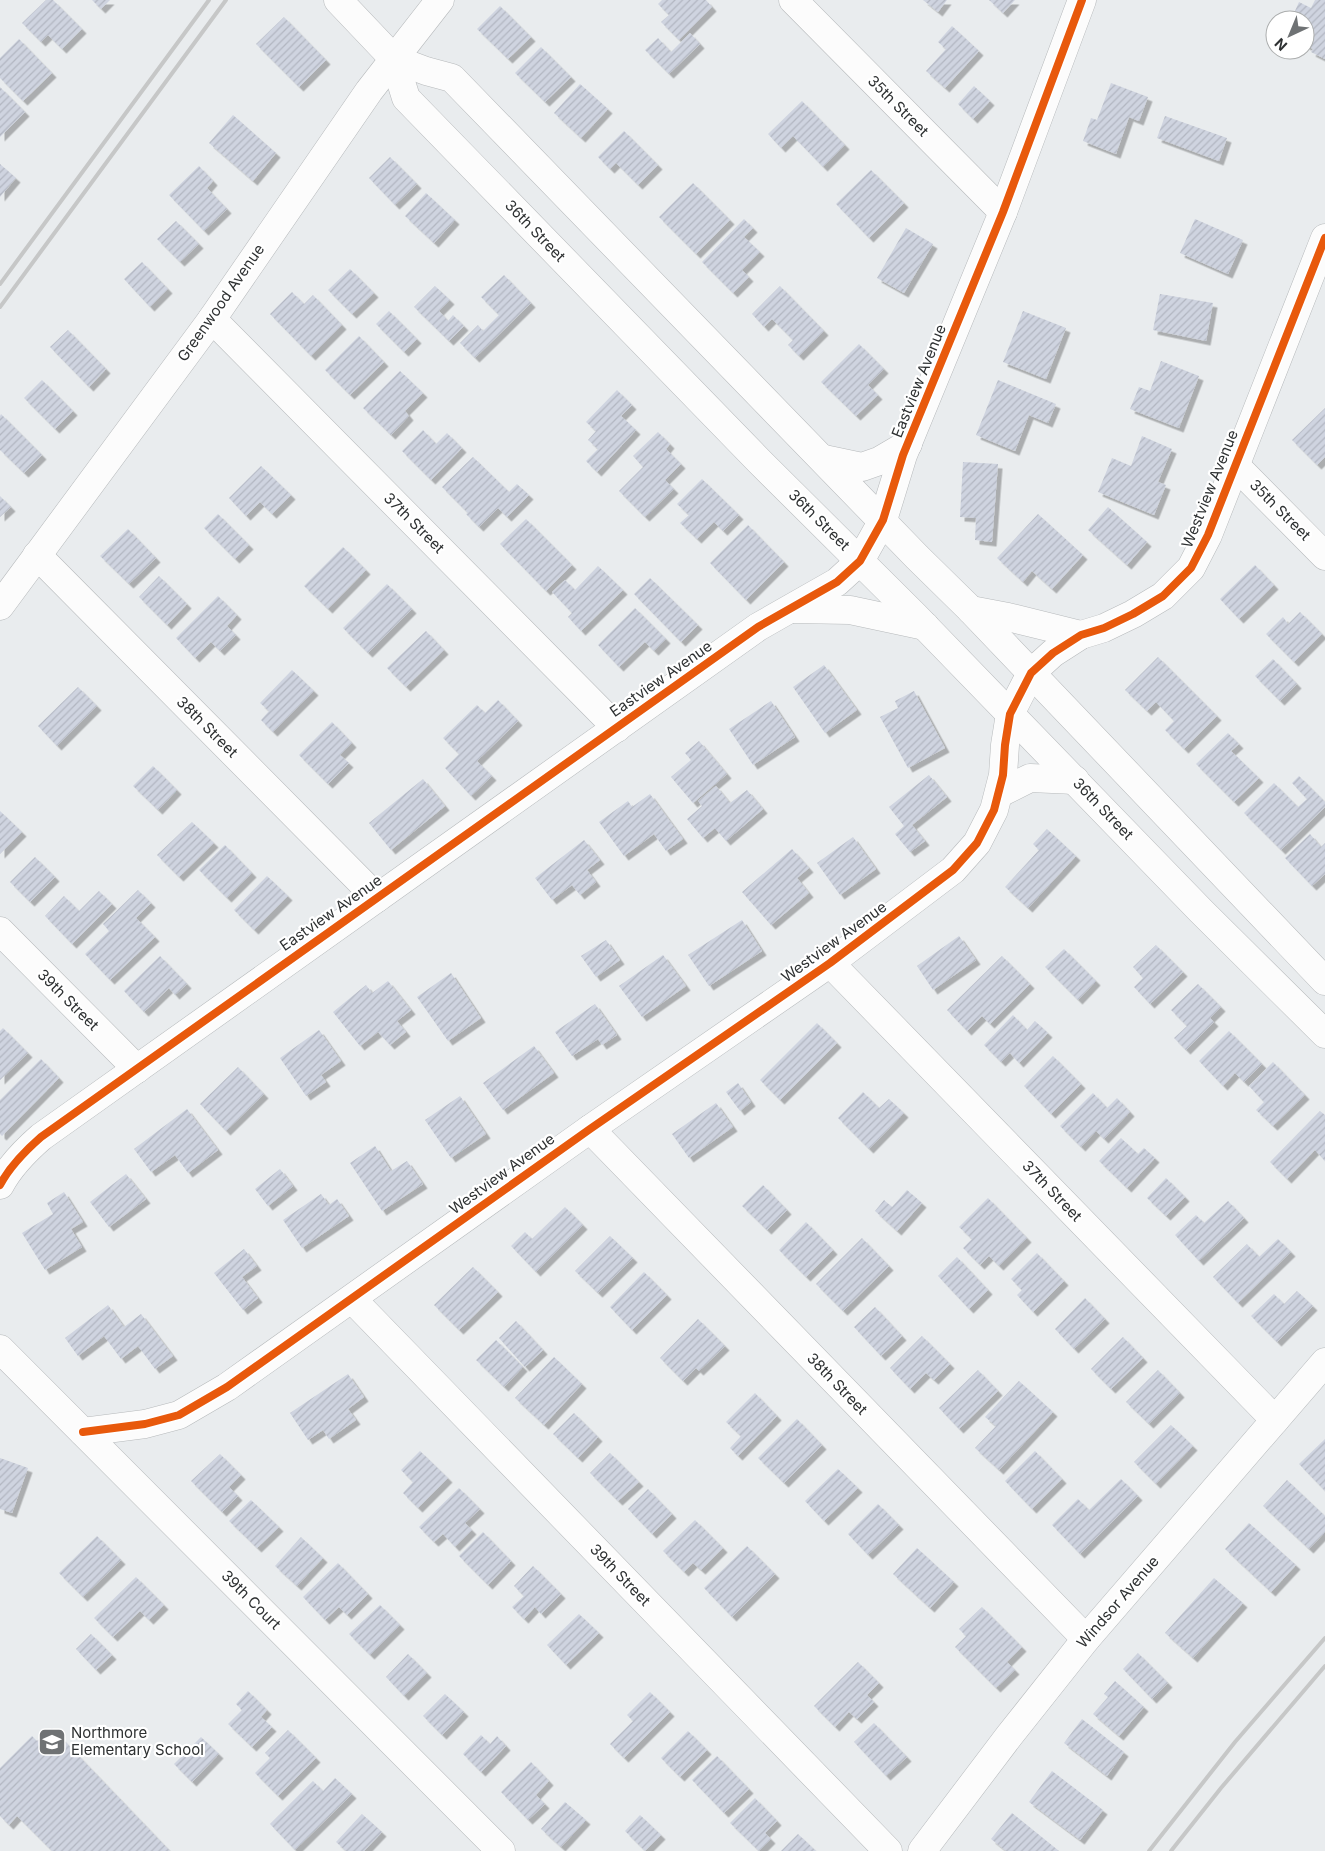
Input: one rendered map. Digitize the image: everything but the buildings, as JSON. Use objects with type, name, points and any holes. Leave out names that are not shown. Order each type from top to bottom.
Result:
[{"type":"street","name":"36th Street","points":[[338,0],[394,59],[452,78],[824,459],[917,557],[971,610],[1325,981]]},
{"type":"street","name":"Greenwood Avenue","points":[[0,606],[212,318],[369,91],[440,0]]},
{"type":"street","name":"35th Street","points":[[793,0],[1003,212]]},
{"type":"street","name":"Eastview Avenue","points":[[0,1185],[11,1167],[41,1137],[758,627],[837,582],[860,561],[883,520],[908,444],[1003,212],[1082,0]]},
{"type":"street","name":"36th Street","points":[[394,59],[406,98],[759,461],[925,626],[1201,911],[1325,1034]]},
{"type":"street","name":"Westview Avenue","points":[[83,1432],[145,1424],[179,1415],[227,1387],[590,1129],[830,963],[953,870],[966,857],[987,827],[1000,793],[1010,714],[1031,673],[1054,653],[1081,635],[1104,628],[1133,614],[1162,596],[1190,568],[1208,535],[1325,238]]},
{"type":"street","name":"37th Street","points":[[212,318],[617,728]]},
{"type":"street","points":[[824,459],[862,467],[879,461],[908,444]]},
{"type":"street","name":"35th Street","points":[[1234,465],[1325,556]]},
{"type":"street","name":"38th Street","points":[[37,555],[377,898]]},
{"type":"street","points":[[790,609],[850,610],[925,626]]},
{"type":"street","points":[[971,610],[1081,635]]},
{"type":"street","points":[[1000,793],[1030,778],[1074,780]]},
{"type":"street","name":"39th Street","points":[[0,930],[137,1069]]},
{"type":"street","name":"37th Street","points":[[830,963],[1275,1420]]},
{"type":"street","name":"38th Street","points":[[590,1129],[1086,1639]]},
{"type":"street","name":"39th Street","points":[[352,1299],[888,1851]]},
{"type":"street","name":"39th Court","points":[[2,1354],[83,1432],[501,1851]]},
{"type":"street","name":"Windsor Avenue","points":[[922,1851],[1009,1736],[1086,1639],[1325,1362]]},
{"type":"railway","points":[[0,284],[209,0]]},
{"type":"railway","points":[[0,307],[226,0]]},
{"type":"railway","points":[[1149,1851],[1235,1742],[1325,1638]]},
{"type":"railway","points":[[1171,1851],[1221,1788],[1325,1666]]},
{"type":"cycle path","points":[[0,1185],[18,1159],[41,1137],[758,627],[837,582],[860,561],[883,520],[903,455],[1003,212],[1082,0]]},
{"type":"cycle path","points":[[83,1432],[145,1424],[179,1415],[227,1387],[590,1129],[830,963],[953,870],[977,843],[994,810],[1003,775],[1010,714],[1031,673],[1053,653],[1081,635],[1104,628],[1133,614],[1163,596],[1191,568],[1208,535],[1325,238]]},
{"type":"place","name":"Northmore Elementary School","points":[[52,1742]]}]
